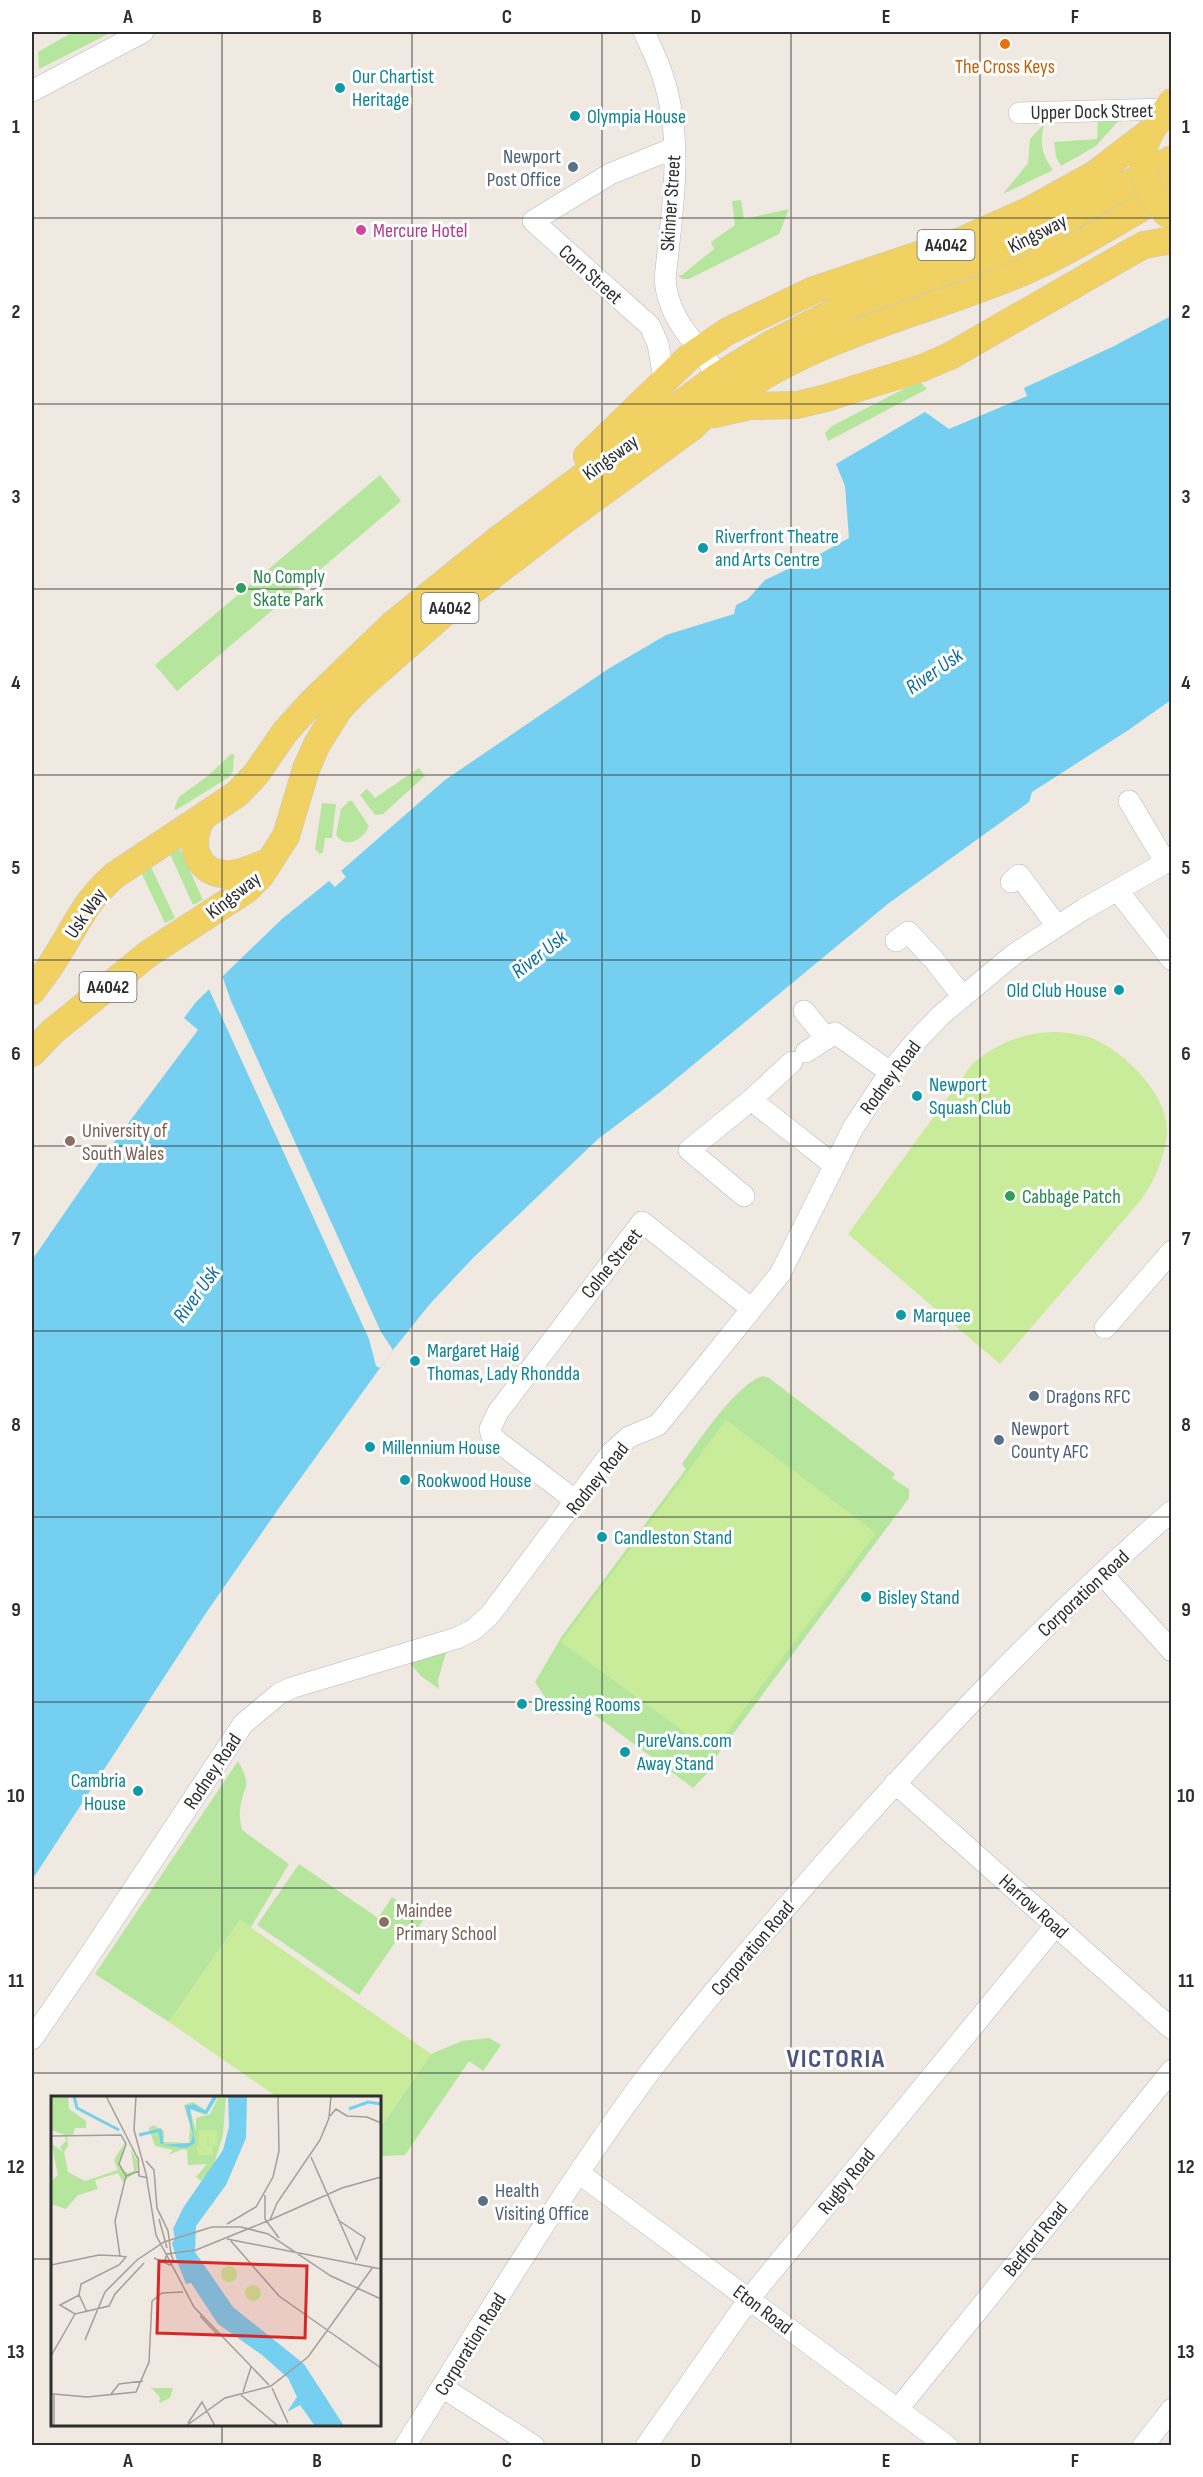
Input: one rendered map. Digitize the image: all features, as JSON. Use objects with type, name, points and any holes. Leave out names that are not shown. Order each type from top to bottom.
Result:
[{"type":"main road","points":[[1168,106],[1150,132],[1143,149],[1143,166],[1150,193],[1170,215]]},
{"type":"main road","name":"A4042","points":[[500,538],[650,396],[664,379],[699,349],[728,331],[814,290],[963,240],[1030,210],[1095,174],[1150,132]]},
{"type":"main road","name":"Kingsway","points":[[155,850],[246,785],[285,732],[335,677],[392,626],[500,538],[717,376],[771,344],[826,316],[856,303],[992,255],[1038,235],[1172,159]]},
{"type":"main road","name":"A4042","points":[[702,417],[750,406],[797,405],[826,399],[922,368],[950,356],[1144,245],[1170,215]]},
{"type":"main road","name":"Kingsway","points":[[32,1053],[52,1032],[148,954],[246,890],[272,860],[292,822],[306,768],[317,744],[339,710],[358,689],[451,607],[691,428],[702,417],[763,374],[892,318],[1023,272],[1103,230],[1170,215]]},
{"type":"main road","name":"Kingsway","points":[[202,818],[195,833],[194,844],[196,854],[206,867],[221,874],[229,874],[243,872],[272,860]]},
{"type":"main road","name":"Usk Way","points":[[32,991],[56,958],[76,920],[97,891],[115,875],[155,850]]},
{"type":"street","points":[[32,91],[143,32]]},
{"type":"street","name":"Skinner Street","points":[[644,32],[662,74],[674,148],[676,180],[665,279],[666,294],[677,321]]},
{"type":"street","name":"Upper Dock Street","points":[[1019,112],[1168,106]]},
{"type":"street","name":"Corn Street","points":[[664,379],[658,344],[650,326],[533,221],[610,174],[674,148]]},
{"type":"street","points":[[677,321],[717,376],[716,398],[702,417]]},
{"type":"street","points":[[650,326],[677,321],[697,332],[728,331]]},
{"type":"street","points":[[1129,801],[1169,861]]},
{"type":"street","name":"Rodney Road","points":[[32,2039],[243,1724],[279,1694],[291,1688],[446,1642],[473,1630],[499,1604],[611,1453],[629,1437],[658,1425],[752,1309],[788,1260],[853,1128],[890,1072],[916,1041],[1013,955],[1057,926],[1169,861]]},
{"type":"street","points":[[1011,882],[1019,875],[1057,926]]},
{"type":"street","points":[[1118,891],[1172,960]]},
{"type":"street","points":[[896,941],[908,932],[963,997]]},
{"type":"street","points":[[804,1011],[826,1038]]},
{"type":"street","points":[[744,1196],[689,1150],[751,1100],[799,1057],[835,1033],[890,1072]]},
{"type":"street","points":[[751,1100],[834,1165]]},
{"type":"street","name":"Colne Street","points":[[576,1502],[492,1436],[491,1425],[538,1355],[642,1222],[752,1309]]},
{"type":"street","points":[[1105,1328],[1172,1251]]},
{"type":"street","name":"Corporation Road","points":[[405,2445],[580,2174],[648,2075],[742,1958],[895,1783],[999,1672],[1102,1574],[1172,1512]]},
{"type":"street","points":[[1102,1574],[1172,1651]]},
{"type":"street","name":"Harrow Road","points":[[895,1783],[1172,2029]]},
{"type":"street","name":"Rugby Road","points":[[646,2445],[749,2299],[1056,1925]]},
{"type":"street","name":"Bedford Road","points":[[898,2409],[1172,2070]]},
{"type":"street","name":"Eton Road","points":[[580,2174],[898,2409],[922,2438],[947,2445]]},
{"type":"street","points":[[442,2387],[534,2445]]},
{"type":"street","points":[[1143,2445],[1172,2409]]},
{"type":"green space","points":[[73,32],[112,32],[39,69],[38,52]]},
{"type":"green space","points":[[1121,118],[1096,146],[1061,166],[1056,157],[1054,142],[1097,139],[1098,120]]},
{"type":"green space","points":[[1044,124],[1042,148],[1053,170],[1003,194],[1028,163],[1030,139]]},
{"type":"green space","points":[[741,200],[744,219],[789,209],[779,234],[689,279],[682,279],[678,275],[682,275],[714,249],[711,242],[735,225],[732,201]]},
{"type":"green space","points":[[919,381],[927,389],[828,441],[825,433],[832,426]]},
{"type":"green space","points":[[380,475],[401,501],[177,691],[155,665]]},
{"type":"green space","points":[[231,754],[234,754],[233,771],[229,777],[176,810],[174,809],[179,797],[209,775]]},
{"type":"green space","points":[[419,768],[425,776],[383,814],[375,815],[360,795],[367,789],[375,798]]},
{"type":"green space","points":[[352,801],[369,826],[359,839],[345,842],[336,835],[341,809]]},
{"type":"green space","points":[[322,803],[336,804],[332,838],[325,838],[323,852],[320,854],[315,849]]},
{"type":"green space","points":[[180,849],[203,900],[193,905],[170,854]]},
{"type":"green space","points":[[151,867],[175,918],[165,923],[141,872]]},
{"type":"green space","name":"Cabbage Patch","points":[[1058,1032],[1076,1034],[1106,1045],[1142,1076],[1152,1088],[1165,1115],[1167,1129],[1165,1148],[1155,1177],[1140,1201],[1000,1364],[848,1234],[973,1063],[993,1049],[1023,1036]]},
{"type":"green space","points":[[763,1376],[769,1378],[895,1474],[892,1478],[909,1489],[909,1498],[713,1761],[716,1764],[693,1788],[571,1697],[557,1715],[535,1682],[562,1636],[686,1469],[682,1464],[708,1428],[741,1390]]},
{"type":"green space","points":[[726,1420],[876,1533],[712,1752],[561,1642]]},
{"type":"green space","points":[[447,1649],[438,1680],[439,1689],[421,1676],[409,1662]]},
{"type":"green space","points":[[238,1761],[246,1782],[240,1813],[242,1830],[289,1864],[251,1927],[240,1920],[169,2022],[95,1974]]},
{"type":"green space","points":[[299,1864],[378,1918],[392,1897],[424,1919],[416,1931],[407,1925],[359,1995],[257,1925]]},
{"type":"green space","points":[[240,1920],[431,2054],[381,2127],[381,2096],[276,2096],[169,2022]]},
{"type":"green space","points":[[489,2038],[501,2045],[483,2071],[469,2061],[405,2155],[381,2156],[381,2127],[431,2054],[462,2041]]},
{"type":"water","name":"River Usk","points":[[1171,316],[1171,700],[1032,792],[1029,802],[889,903],[659,1093],[598,1139],[472,1259],[429,1305],[393,1350],[279,1508],[206,1613],[32,1880],[32,1260],[106,1153],[198,1030],[184,1018],[196,1002],[282,919],[329,881],[335,887],[346,877],[341,871],[445,780],[608,669],[666,635],[734,614],[736,605],[748,599],[765,580],[849,538],[845,486],[836,464],[925,412],[949,429],[1027,396],[1024,388],[1112,347]]},
{"type":"pier","points":[[222,975],[231,1001],[381,1332],[393,1350],[380,1368],[376,1366],[369,1339],[208,987]]},
{"type":"place","name":"The Cross Keys","points":[[1005,44]]},
{"type":"place","name":"Our Chartist Heritage","points":[[340,88]]},
{"type":"place","name":"Olympia House","points":[[575,116]]},
{"type":"place","name":"Newport Post Office","points":[[573,167]]},
{"type":"place","name":"Mercure Hotel","points":[[361,230]]},
{"type":"place","name":"Riverfront Theatre and Arts Centre","points":[[703,548]]},
{"type":"place","name":"No Comply Skate Park","points":[[241,588]]},
{"type":"place","name":"Old Club House","points":[[1119,990]]},
{"type":"place","name":"Newport Squash Club","points":[[917,1096]]},
{"type":"place","name":"University of South Wales","points":[[70,1141]]},
{"type":"place","name":"Cabbage Patch","points":[[1010,1196]]},
{"type":"place","name":"Marquee","points":[[901,1315]]},
{"type":"place","name":"Margaret Haig Thomas, Lady Rhondda","points":[[415,1361]]},
{"type":"place","name":"Dragons RFC","points":[[1034,1396]]},
{"type":"place","name":"Newport County AFC","points":[[999,1440]]},
{"type":"place","name":"Millennium House","points":[[370,1447]]},
{"type":"place","name":"Rookwood House","points":[[405,1480]]},
{"type":"place","name":"Candleston Stand","points":[[602,1537]]},
{"type":"place","name":"Bisley Stand","points":[[866,1597]]},
{"type":"place","name":"Dressing Rooms","points":[[522,1704]]},
{"type":"place","name":"PureVans.com Away Stand","points":[[625,1752]]},
{"type":"place","name":"Cambria House","points":[[138,1791]]},
{"type":"place","name":"Maindee Primary School","points":[[384,1922]]},
{"type":"place","name":"Health Visiting Office","points":[[483,2201]]},
{"type":"district","name":"VICTORIA","points":[[836,2058]]}]
